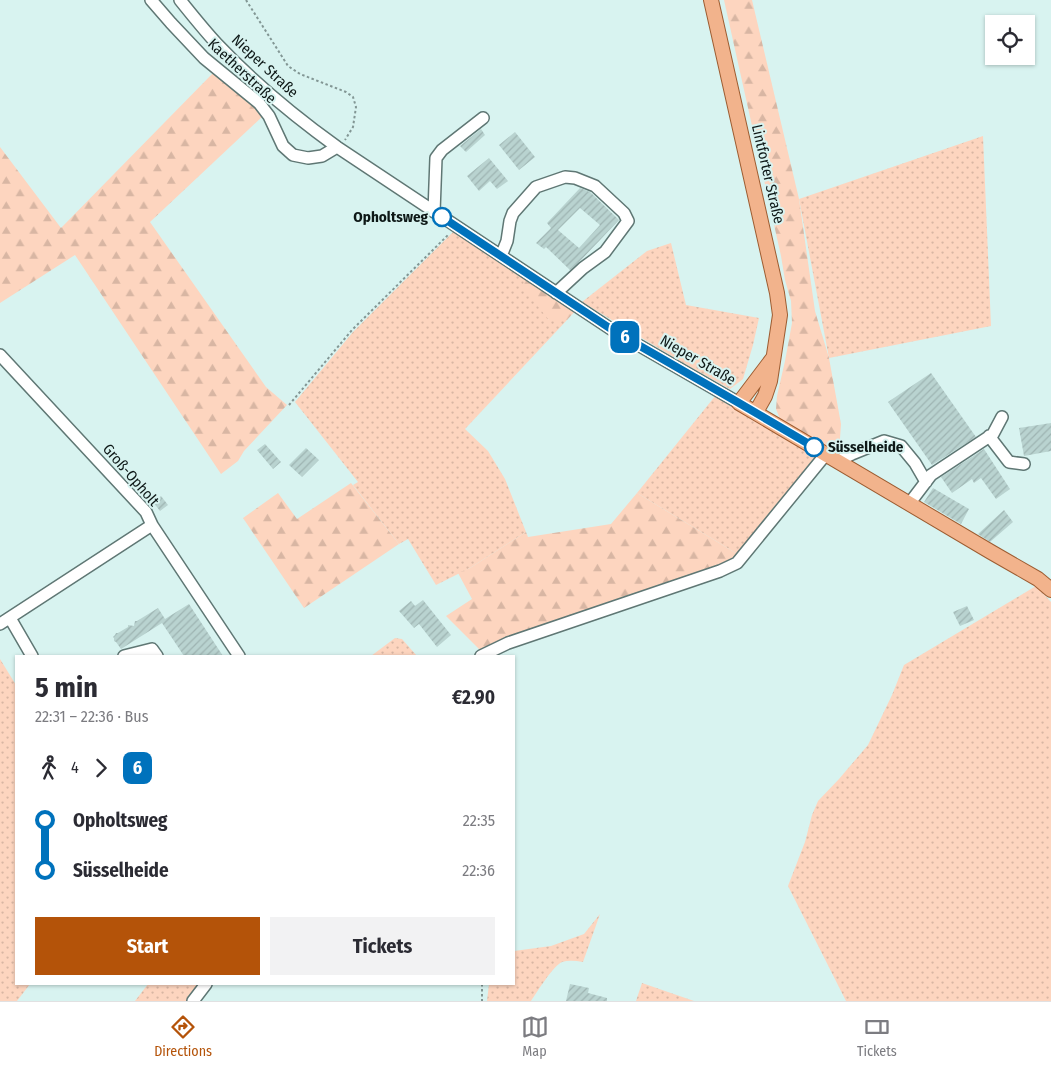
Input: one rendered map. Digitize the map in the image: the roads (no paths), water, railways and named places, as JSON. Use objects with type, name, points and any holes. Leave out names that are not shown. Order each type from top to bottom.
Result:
[{"type":"main road","name":"Lintforter Straße","points":[[711,0],[770,255],[780,315],[770,381],[756,412]]},
{"type":"main road","name":"Lintforter Straße","points":[[739,403],[774,357]]},
{"type":"main road","name":"Nieper Straße","points":[[739,403],[1038,579],[1051,590]]},
{"type":"street","name":"Kaetherstraße","points":[[151,0],[170,24],[204,58],[259,104],[269,116],[283,146],[293,155],[308,158],[322,156],[337,147]]},
{"type":"street","name":"Nieper Straße","points":[[180,0],[215,42],[243,71],[337,147],[614,331],[739,403]]},
{"type":"street","points":[[434,212],[436,158],[442,150],[483,118]]},
{"type":"street","points":[[501,256],[508,242],[513,213],[536,187],[565,177],[575,178],[596,186],[624,213],[628,222],[605,252],[583,268],[556,293]]},
{"type":"street","name":"Groß-Opholt","points":[[0,355],[146,512],[152,525],[5,621],[31,655]]},
{"type":"street","points":[[910,504],[931,475],[993,434],[1002,418]]},
{"type":"street","points":[[989,436],[1009,462],[1024,464]]},
{"type":"street","points":[[483,655],[508,643],[720,571],[737,563],[832,458],[852,454],[884,441],[901,446],[915,463],[926,482]]},
{"type":"street","points":[[152,525],[238,655]]},
{"type":"street","points":[[128,655],[152,649],[155,655]]},
{"type":"street","points":[[193,1001],[205,985]]},
{"type":"place","name":"Opholtsweg","points":[[442,217]]},
{"type":"place","name":"Süsselheide","points":[[814,447]]}]
